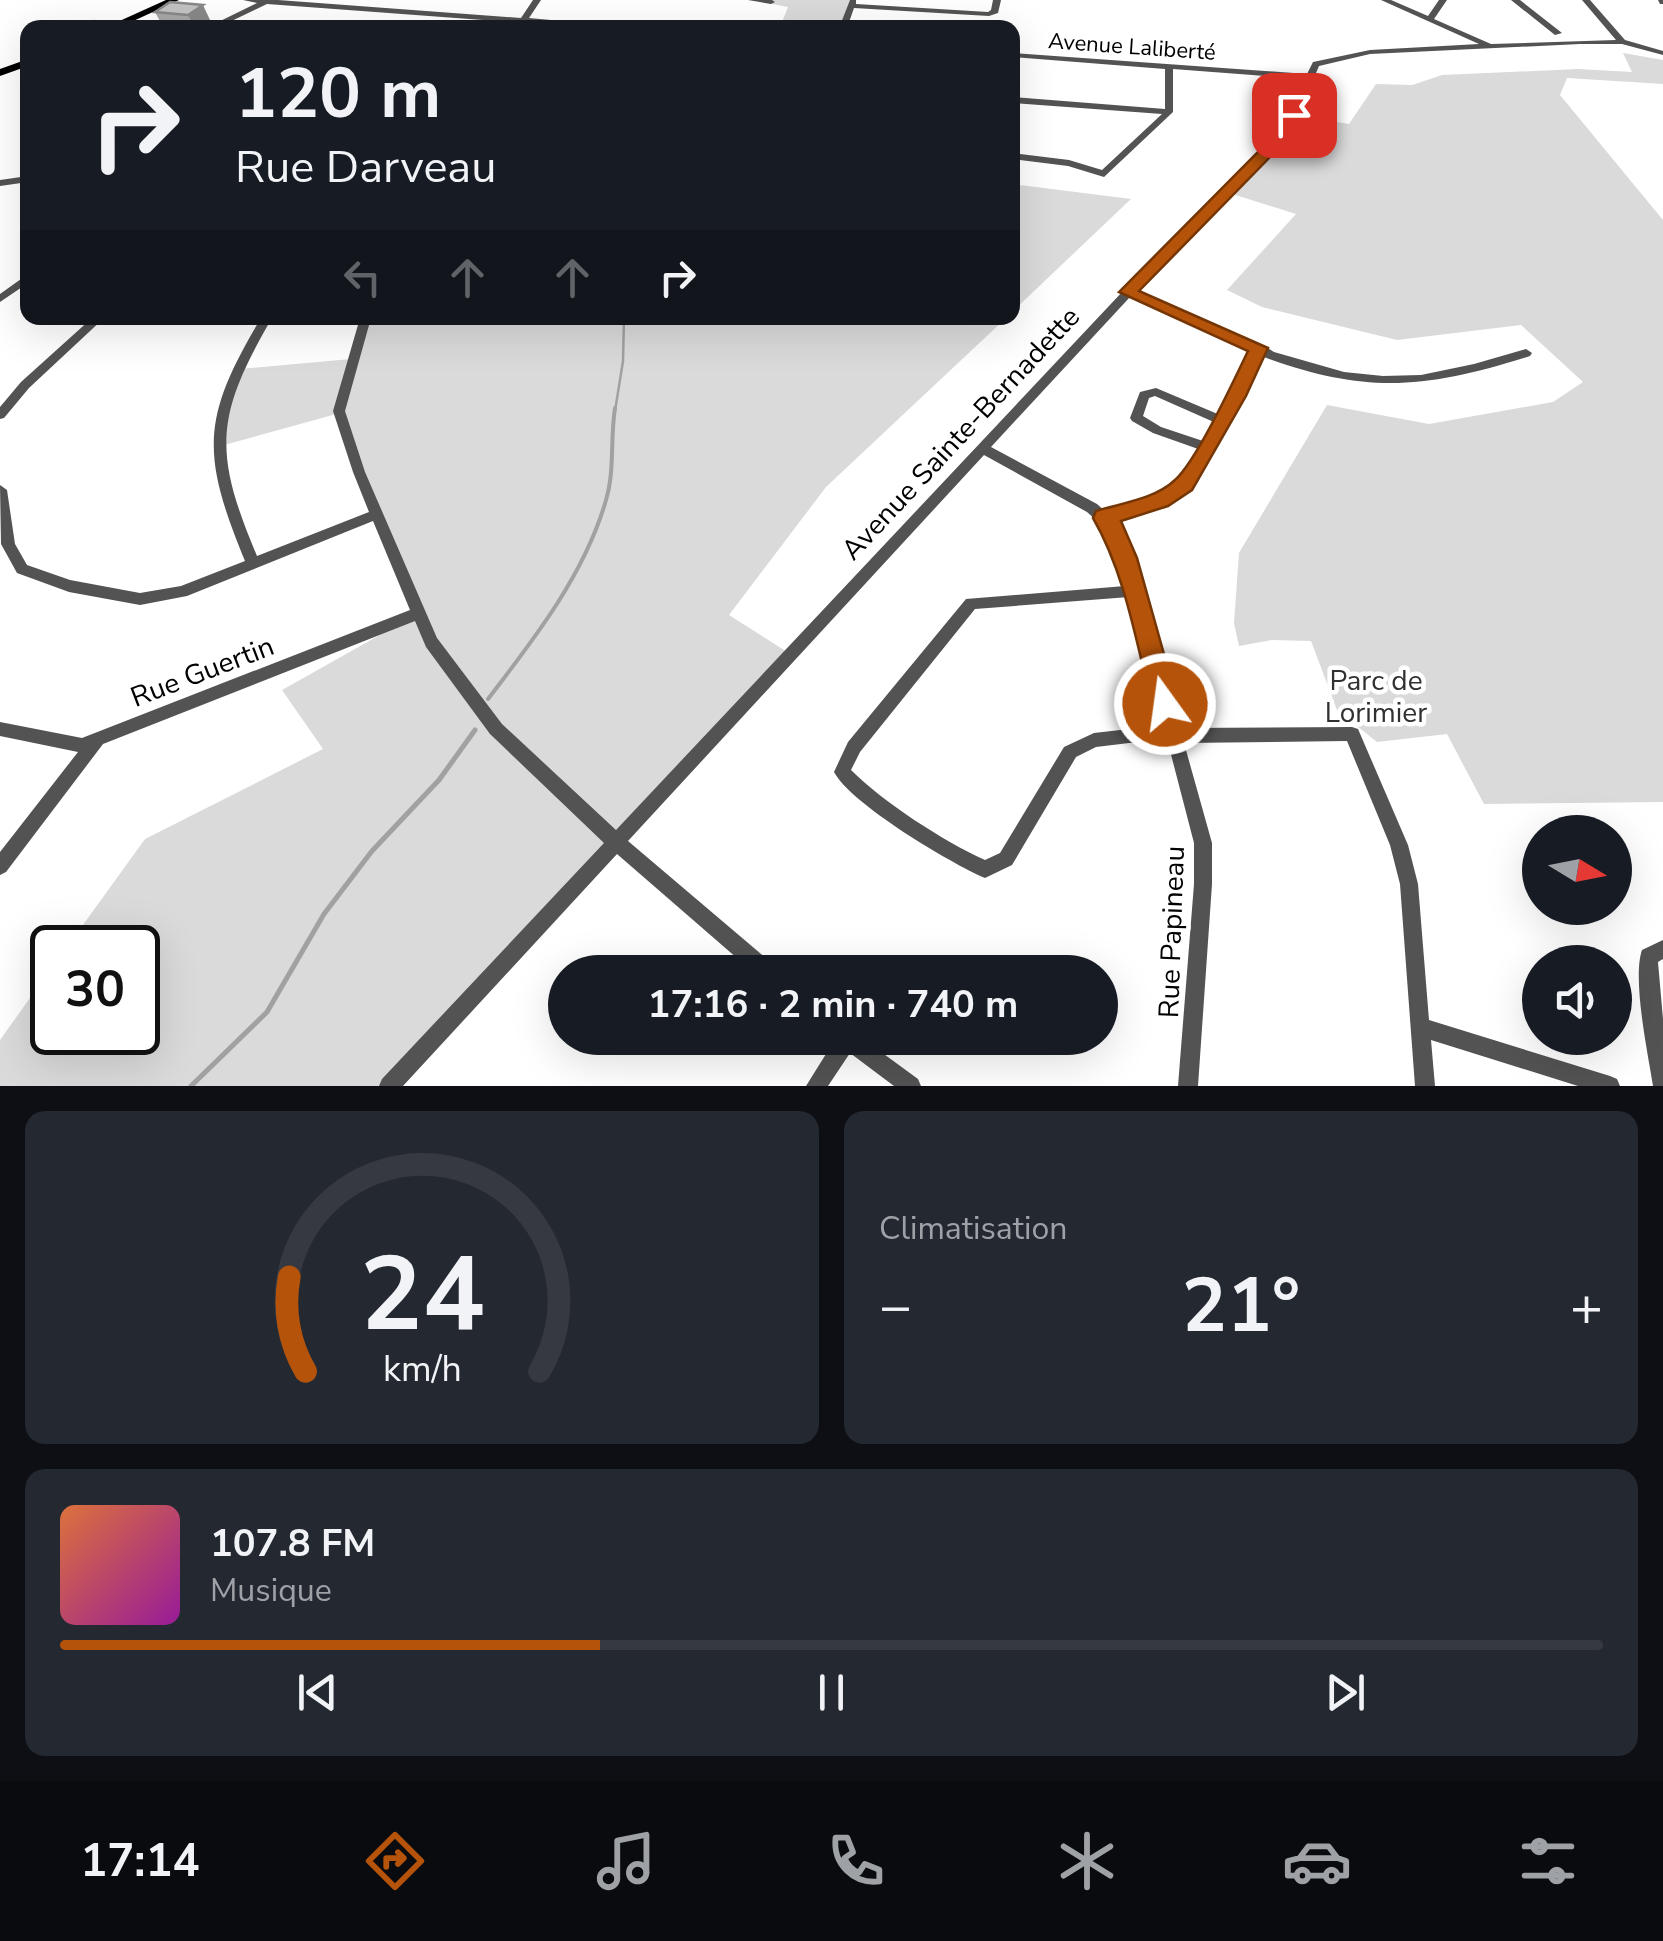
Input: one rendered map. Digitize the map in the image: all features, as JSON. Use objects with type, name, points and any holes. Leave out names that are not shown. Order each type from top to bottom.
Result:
[{"type":"main road","points":[[128,20],[174,0]]},
{"type":"street","points":[[247,0],[506,20]]},
{"type":"street","points":[[227,20],[269,0]]},
{"type":"street","points":[[752,0],[771,2]]},
{"type":"street","points":[[852,3],[989,14],[995,11],[998,0]]},
{"type":"street","points":[[1385,0],[1490,46]]},
{"type":"street","points":[[1430,19],[1443,0]]},
{"type":"street","points":[[1516,0],[1558,33]]},
{"type":"street","points":[[1586,0],[1622,42]]},
{"type":"street","points":[[438,16],[450,1]]},
{"type":"street","points":[[1580,42],[1602,36],[1606,24]]},
{"type":"street","points":[[1309,77],[1316,64],[1370,52],[1622,42],[1663,53]]},
{"type":"street","name":"Avenue Laliberté","points":[[1020,56],[1309,77]]},
{"type":"street","points":[[1020,157],[1069,163],[1104,174],[1170,112],[1169,66]]},
{"type":"street","name":"Avenue Sainte-Bernadette","points":[[389,1086],[1128,292],[1266,152],[1294,115],[1309,77]]},
{"type":"street","points":[[1020,101],[1170,112]]},
{"type":"street","points":[[0,299],[20,283]]},
{"type":"street","points":[[1128,292],[1259,348],[1322,370],[1399,380],[1478,367],[1526,353]]},
{"type":"street","points":[[0,415],[25,385],[90,325]]},
{"type":"street","points":[[253,563],[222,490],[217,452],[230,386],[262,325]]},
{"type":"street","points":[[364,325],[339,412],[358,472],[431,642],[496,729],[616,842],[747,955]]},
{"type":"street","points":[[982,448],[1104,518],[1160,500],[1184,484],[1259,348]]},
{"type":"street","points":[[1207,447],[1157,430],[1136,418],[1135,412],[1144,395],[1156,392],[1221,420]]},
{"type":"street","points":[[0,490],[8,544],[22,568],[69,586],[140,600],[162,597],[378,514]]},
{"type":"street","name":"Rue Papineau","points":[[1104,518],[1115,529],[1135,591],[1202,843],[1204,884],[1188,1086]]},
{"type":"street","points":[[1135,591],[971,603],[854,746],[842,772],[861,790],[957,856],[985,869],[1006,859],[1060,766],[1078,747],[1108,737],[1352,734],[1399,845],[1409,884],[1424,1086]]},
{"type":"street","name":"Rue Guertin","points":[[0,728],[82,745],[419,613]]},
{"type":"street","points":[[0,866],[97,738]]},
{"type":"street","points":[[1663,949],[1649,957],[1650,996],[1663,1085]]},
{"type":"street","points":[[1422,1028],[1610,1086]]},
{"type":"street","points":[[816,1086],[836,1055]]},
{"type":"street","points":[[870,1055],[911,1086]]},
{"type":"green space","points":[[752,0],[853,0],[846,20],[783,20],[788,7]]},
{"type":"green space","name":"Parc de Lorimier","points":[[1623,53],[1663,60],[1663,84],[1567,78],[1560,95],[1663,220],[1663,802],[1484,804],[1447,734],[1377,742],[1337,710],[1311,641],[1272,640],[1239,646],[1234,623],[1239,553],[1327,405],[1429,424],[1553,402],[1583,382],[1521,325],[1397,340],[1262,307],[1227,290],[1296,214],[1226,192],[1266,152],[1294,115],[1349,124],[1376,84],[1412,85],[1442,75],[1578,69],[1632,72]]},
{"type":"green space","points":[[1020,185],[1131,199],[1020,304]]},
{"type":"green space","points":[[363,325],[999,325],[826,487],[729,615],[792,655],[389,1086],[0,1086],[0,1040],[30,998],[30,1055],[160,1055],[160,925],[83,925],[145,839],[323,749],[282,690],[419,613],[340,413],[217,447],[239,369],[351,359]]},
{"type":"building","points":[[170,2],[203,5],[188,15],[155,12]]},
{"type":"waterway","points":[[615,411],[624,325]]},
{"type":"waterway","points":[[488,699],[572,580],[597,527],[609,489],[615,408]]},
{"type":"waterway","points":[[191,1086],[267,1012],[324,914],[372,851],[439,780],[475,730]]},
{"type":"route","points":[[1165,704],[1125,558],[1115,529],[1104,518],[1160,500],[1184,484],[1236,396],[1259,348],[1128,292],[1266,152],[1294,115]]}]
